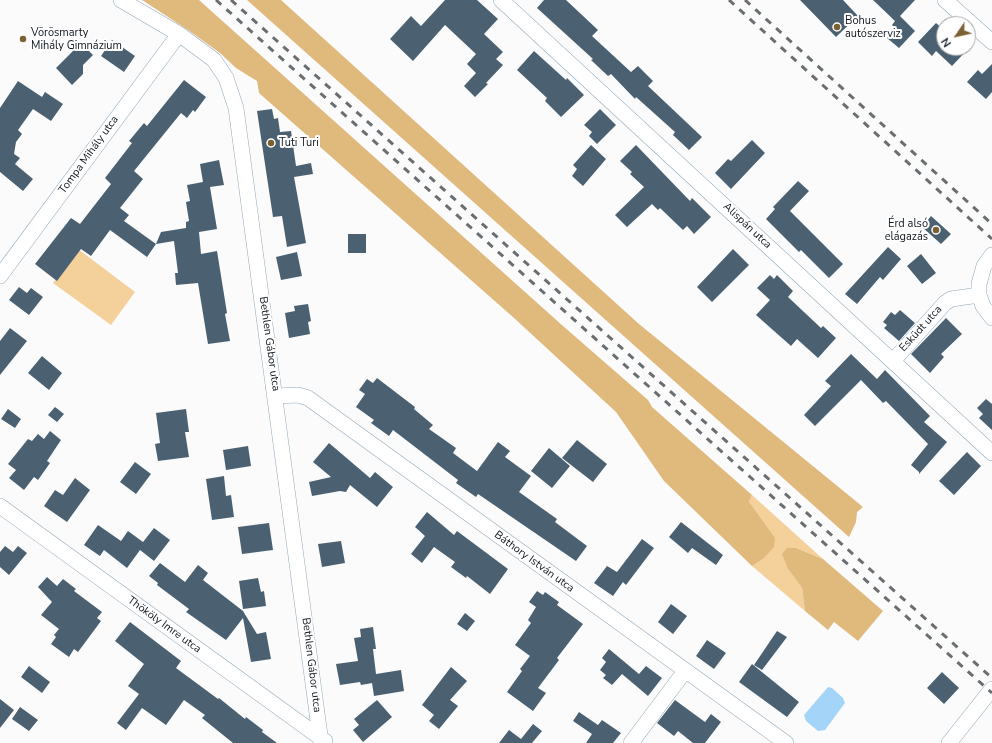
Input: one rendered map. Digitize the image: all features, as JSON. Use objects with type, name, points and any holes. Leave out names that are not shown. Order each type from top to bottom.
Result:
[{"type":"street","name":"Bethlen Gábor utca","points":[[121,0],[179,34],[214,60],[226,78],[236,108],[323,741]]},
{"type":"street","name":"Alispán utca","points":[[501,0],[992,453]]},
{"type":"street","points":[[944,0],[992,42]]},
{"type":"street","name":"Tompa Mihály utca","points":[[0,276],[179,34]]},
{"type":"street","points":[[992,255],[980,274],[979,295],[983,306],[992,318]]},
{"type":"street","name":"Esküdt utca","points":[[893,361],[945,303],[951,299],[979,295]]},
{"type":"street","name":"Báthory István utca","points":[[276,396],[298,395],[308,398],[786,743]]},
{"type":"street","name":"Thököly Imre utca","points":[[0,506],[323,741]]},
{"type":"street","points":[[631,743],[685,671]]},
{"type":"street","points":[[949,743],[992,689]]},
{"type":"shaded area","points":[[142,0],[199,0],[563,326],[648,400],[652,407],[752,495],[749,502],[775,538],[774,547],[763,559],[752,566],[664,481],[616,412],[514,318],[259,93],[257,81],[236,68],[220,53],[188,30]]},
{"type":"shaded area","points":[[247,0],[281,0],[639,324],[863,507],[857,512],[856,522],[849,537]]},
{"type":"shaded area","points":[[78,249],[135,292],[111,325],[53,283]]},
{"type":"shaded area","points":[[752,495],[823,559],[796,548],[788,569],[802,588],[805,611],[752,566],[763,559],[749,502]]},
{"type":"shaded area","points":[[787,548],[796,548],[823,559],[883,611],[858,641],[834,622],[828,630],[805,611],[802,588],[788,569],[782,554]]},
{"type":"water","points":[[828,687],[832,688],[843,698],[845,703],[825,730],[818,731],[806,721],[804,715]]},
{"type":"building","points":[[445,0],[477,0],[498,19],[484,34],[503,52],[496,59],[503,65],[486,83],[488,84],[475,97],[464,86],[476,73],[467,64],[476,54],[445,25],[413,61],[390,39],[411,16],[421,26]]},
{"type":"building","points":[[544,0],[566,0],[598,30],[592,36],[631,72],[638,66],[653,81],[648,86],[702,137],[689,150],[673,135],[675,132],[636,97],[635,99],[611,74],[608,76],[591,60],[593,59],[537,8]]},
{"type":"building","name":"Bohus autószerviz","points":[[800,0],[843,0],[858,16],[836,37]]},
{"type":"building","points":[[873,0],[915,0],[900,16],[915,31],[899,48],[887,38],[896,29],[892,25],[895,21]]},
{"type":"building","points":[[936,23],[936,51],[932,56],[918,42]]},
{"type":"building","points":[[112,40],[135,56],[124,72],[101,56]]},
{"type":"building","points":[[81,43],[93,55],[83,65],[83,74],[72,85],[56,68]]},
{"type":"building","points":[[534,51],[566,80],[567,78],[584,95],[561,117],[545,101],[547,98],[517,70]]},
{"type":"building","points":[[941,56],[961,56],[952,66]]},
{"type":"building","points":[[992,64],[992,92],[986,99],[967,82],[978,70],[982,74]]},
{"type":"building","points":[[184,80],[206,97],[195,112],[193,110],[187,118],[181,113],[134,171],[143,179],[120,208],[129,215],[124,221],[156,244],[147,257],[110,230],[91,256],[81,249],[57,281],[35,264],[71,218],[80,224],[111,184],[105,178],[132,143],[129,141],[144,123],[147,126]]},
{"type":"building","points":[[18,81],[42,97],[45,92],[63,104],[51,121],[33,109],[18,130],[22,134],[16,142],[14,154],[20,158],[15,164],[33,179],[23,191],[0,172],[0,108]]},
{"type":"building","points":[[272,109],[274,119],[278,118],[280,132],[291,131],[296,166],[311,163],[313,174],[294,177],[306,243],[287,247],[282,216],[273,217],[257,111]]},
{"type":"building","points":[[600,109],[616,125],[597,144],[589,136],[592,132],[584,125]]},
{"type":"building","points":[[752,140],[765,153],[731,189],[715,173],[728,159],[731,161]]},
{"type":"building","points":[[591,145],[606,159],[583,186],[572,176],[577,169],[573,165]]},
{"type":"building","points":[[636,145],[690,201],[692,198],[711,217],[694,234],[687,226],[683,230],[660,208],[658,210],[652,204],[627,227],[615,215],[644,187],[630,174],[632,172],[620,161]]},
{"type":"building","points":[[219,160],[224,185],[210,187],[217,229],[199,232],[201,254],[217,251],[230,341],[208,344],[198,283],[176,285],[175,273],[178,273],[174,241],[156,244],[161,232],[186,228],[186,222],[189,221],[186,202],[190,201],[187,185],[203,182],[200,164]]},
{"type":"building","points":[[798,181],[809,191],[790,211],[843,264],[829,278],[801,250],[799,252],[766,219],[775,209],[773,207]]},
{"type":"building","name":"Érd alsó elágazás","points":[[931,216],[951,234],[941,244],[922,227]]},
{"type":"building","points":[[348,234],[366,234],[366,253],[348,253]]},
{"type":"building","points":[[888,247],[901,259],[883,280],[880,277],[857,304],[845,294]]},
{"type":"building","points":[[733,249],[749,265],[712,302],[697,287]]},
{"type":"building","points":[[297,252],[302,276],[281,280],[276,257]]},
{"type":"building","points":[[921,254],[936,273],[922,284],[907,266]]},
{"type":"building","points":[[770,275],[774,279],[777,275],[793,291],[788,297],[821,328],[823,326],[836,338],[818,358],[797,339],[791,346],[756,315],[770,300],[757,288]]},
{"type":"building","points":[[19,287],[27,293],[31,288],[43,297],[29,315],[9,300]]},
{"type":"building","points":[[308,304],[311,321],[308,322],[310,334],[289,338],[285,313],[295,311],[294,306]]},
{"type":"building","points":[[900,310],[915,323],[899,341],[884,328],[887,325],[883,322],[891,312],[895,315]]},
{"type":"building","points":[[946,318],[962,334],[941,354],[944,357],[930,373],[911,354]]},
{"type":"building","points":[[10,328],[27,341],[0,375],[0,341]]},
{"type":"building","points":[[851,354],[877,379],[885,370],[930,416],[924,422],[947,442],[919,474],[919,472],[911,465],[928,444],[886,401],[883,403],[861,380],[815,426],[804,415],[831,386],[825,381]]},
{"type":"building","points":[[42,356],[62,373],[49,390],[28,373]]},
{"type":"building","points":[[377,378],[415,407],[414,409],[433,425],[429,429],[456,448],[453,453],[477,471],[498,442],[510,451],[505,457],[531,476],[519,492],[557,519],[555,522],[587,546],[576,561],[478,494],[476,497],[456,483],[458,480],[393,430],[389,436],[371,423],[374,420],[356,407],[365,394],[359,390],[367,379],[373,383]]},
{"type":"building","points":[[986,399],[992,404],[992,430],[979,418],[983,414],[977,408]]},
{"type":"building","points":[[55,407],[64,414],[57,422],[48,415]]},
{"type":"building","points":[[8,409],[21,419],[15,428],[1,419]]},
{"type":"building","points":[[186,409],[189,432],[185,432],[189,457],[158,461],[155,444],[160,443],[156,413]]},
{"type":"building","points":[[50,431],[61,440],[47,461],[50,463],[38,480],[34,477],[24,490],[9,478],[16,470],[8,464],[28,439],[32,441],[38,434],[44,439]]},
{"type":"building","points":[[577,440],[607,464],[593,482],[562,458]]},
{"type":"building","points":[[329,443],[370,478],[375,472],[393,487],[377,507],[350,485],[346,492],[340,491],[312,496],[309,482],[331,477],[313,462]]},
{"type":"building","points":[[248,446],[251,466],[226,470],[223,450]]},
{"type":"building","points":[[549,448],[570,466],[552,488],[531,471]]},
{"type":"building","points":[[967,452],[981,466],[954,495],[939,481]]},
{"type":"building","points":[[135,462],[151,474],[136,494],[120,482]]},
{"type":"building","points":[[224,476],[226,496],[231,495],[234,517],[212,520],[206,479]]},
{"type":"building","points":[[75,478],[90,490],[67,522],[44,506],[55,490],[63,495]]},
{"type":"building","points":[[427,512],[454,535],[457,531],[508,569],[490,594],[467,576],[466,578],[451,567],[455,562],[434,547],[422,563],[411,554],[425,536],[415,527]]},
{"type":"building","points":[[681,522],[723,555],[716,565],[692,548],[688,553],[669,537]]},
{"type":"building","points":[[269,523],[273,550],[242,554],[238,527]]},
{"type":"building","points":[[98,525],[121,541],[128,531],[143,542],[154,528],[170,540],[154,561],[140,550],[127,568],[104,550],[100,556],[84,545]]},
{"type":"building","points":[[642,539],[654,548],[626,585],[623,582],[613,596],[594,583],[607,566],[617,572]]},
{"type":"building","points":[[341,541],[345,563],[322,567],[318,544]]},
{"type":"building","points":[[5,546],[13,552],[18,546],[27,553],[9,575],[0,567],[0,552]]},
{"type":"building","points":[[160,563],[185,582],[198,565],[208,573],[203,580],[243,611],[257,634],[266,632],[271,659],[251,662],[243,618],[226,640],[186,612],[189,609],[157,585],[158,583],[149,576]]},
{"type":"building","points":[[47,577],[57,586],[63,579],[76,589],[74,591],[102,612],[97,618],[101,621],[78,652],[74,649],[69,657],[51,644],[56,637],[54,635],[59,629],[41,615],[52,602],[38,587]]},
{"type":"building","points":[[258,578],[261,592],[264,591],[266,606],[243,609],[239,581]]},
{"type":"building","points":[[537,591],[543,595],[545,592],[559,602],[557,605],[583,624],[557,658],[559,660],[538,688],[546,693],[533,711],[507,692],[522,671],[520,669],[530,656],[515,645],[531,623],[528,620],[536,607],[529,602]]},
{"type":"building","points":[[671,604],[687,616],[673,634],[658,622]]},
{"type":"building","points":[[465,613],[475,621],[467,631],[457,624]]},
{"type":"building","points":[[130,622],[181,661],[176,668],[218,699],[219,698],[245,719],[246,717],[263,730],[262,732],[277,743],[233,743],[202,718],[205,715],[184,700],[166,725],[142,708],[126,730],[117,723],[139,694],[128,686],[144,664],[115,641]]},
{"type":"building","points":[[373,627],[376,649],[373,649],[376,674],[401,670],[404,691],[374,696],[372,683],[361,685],[360,682],[340,685],[336,664],[358,661],[354,638],[361,637],[360,629]]},
{"type":"building","points":[[777,631],[787,637],[762,670],[754,665]]},
{"type":"building","points":[[707,640],[726,653],[714,669],[696,656]]},
{"type":"building","points":[[609,649],[639,674],[646,666],[662,678],[648,696],[622,674],[612,685],[603,678],[606,675],[600,670],[606,662],[602,658]]},
{"type":"building","points":[[752,664],[799,702],[787,717],[739,682]]},
{"type":"building","points":[[29,666],[50,682],[42,693],[21,677]]},
{"type":"building","points":[[451,667],[467,681],[450,700],[458,706],[439,729],[429,721],[434,715],[422,705]]},
{"type":"building","points":[[942,672],[959,688],[944,704],[927,688]]},
{"type":"building","points":[[0,699],[14,710],[0,728]]},
{"type":"building","points":[[377,700],[392,717],[363,742],[353,730],[359,725],[354,719]]},
{"type":"building","points":[[675,700],[705,722],[711,714],[721,722],[705,743],[693,743],[678,731],[674,736],[657,723]]},
{"type":"building","points":[[20,707],[38,720],[29,731],[12,719]]},
{"type":"building","points":[[579,712],[598,725],[602,720],[621,733],[613,743],[586,743],[592,734],[573,721]]},
{"type":"building","points":[[533,724],[542,731],[532,743],[499,743],[509,730],[521,739]]},
{"type":"railway","points":[[216,0],[992,693]]},
{"type":"railway","points":[[231,0],[992,678]]},
{"type":"railway","points":[[729,0],[992,239]]},
{"type":"railway","points":[[745,0],[992,224]]},
{"type":"place","name":"Bohus autószerviz","points":[[837,27]]},
{"type":"place","name":"Vörösmarty Mihály Gimnázium","points":[[23,39]]},
{"type":"place","name":"Tuti Turi","points":[[271,143]]},
{"type":"place","name":"Érd alsó elágazás","points":[[936,230]]}]
